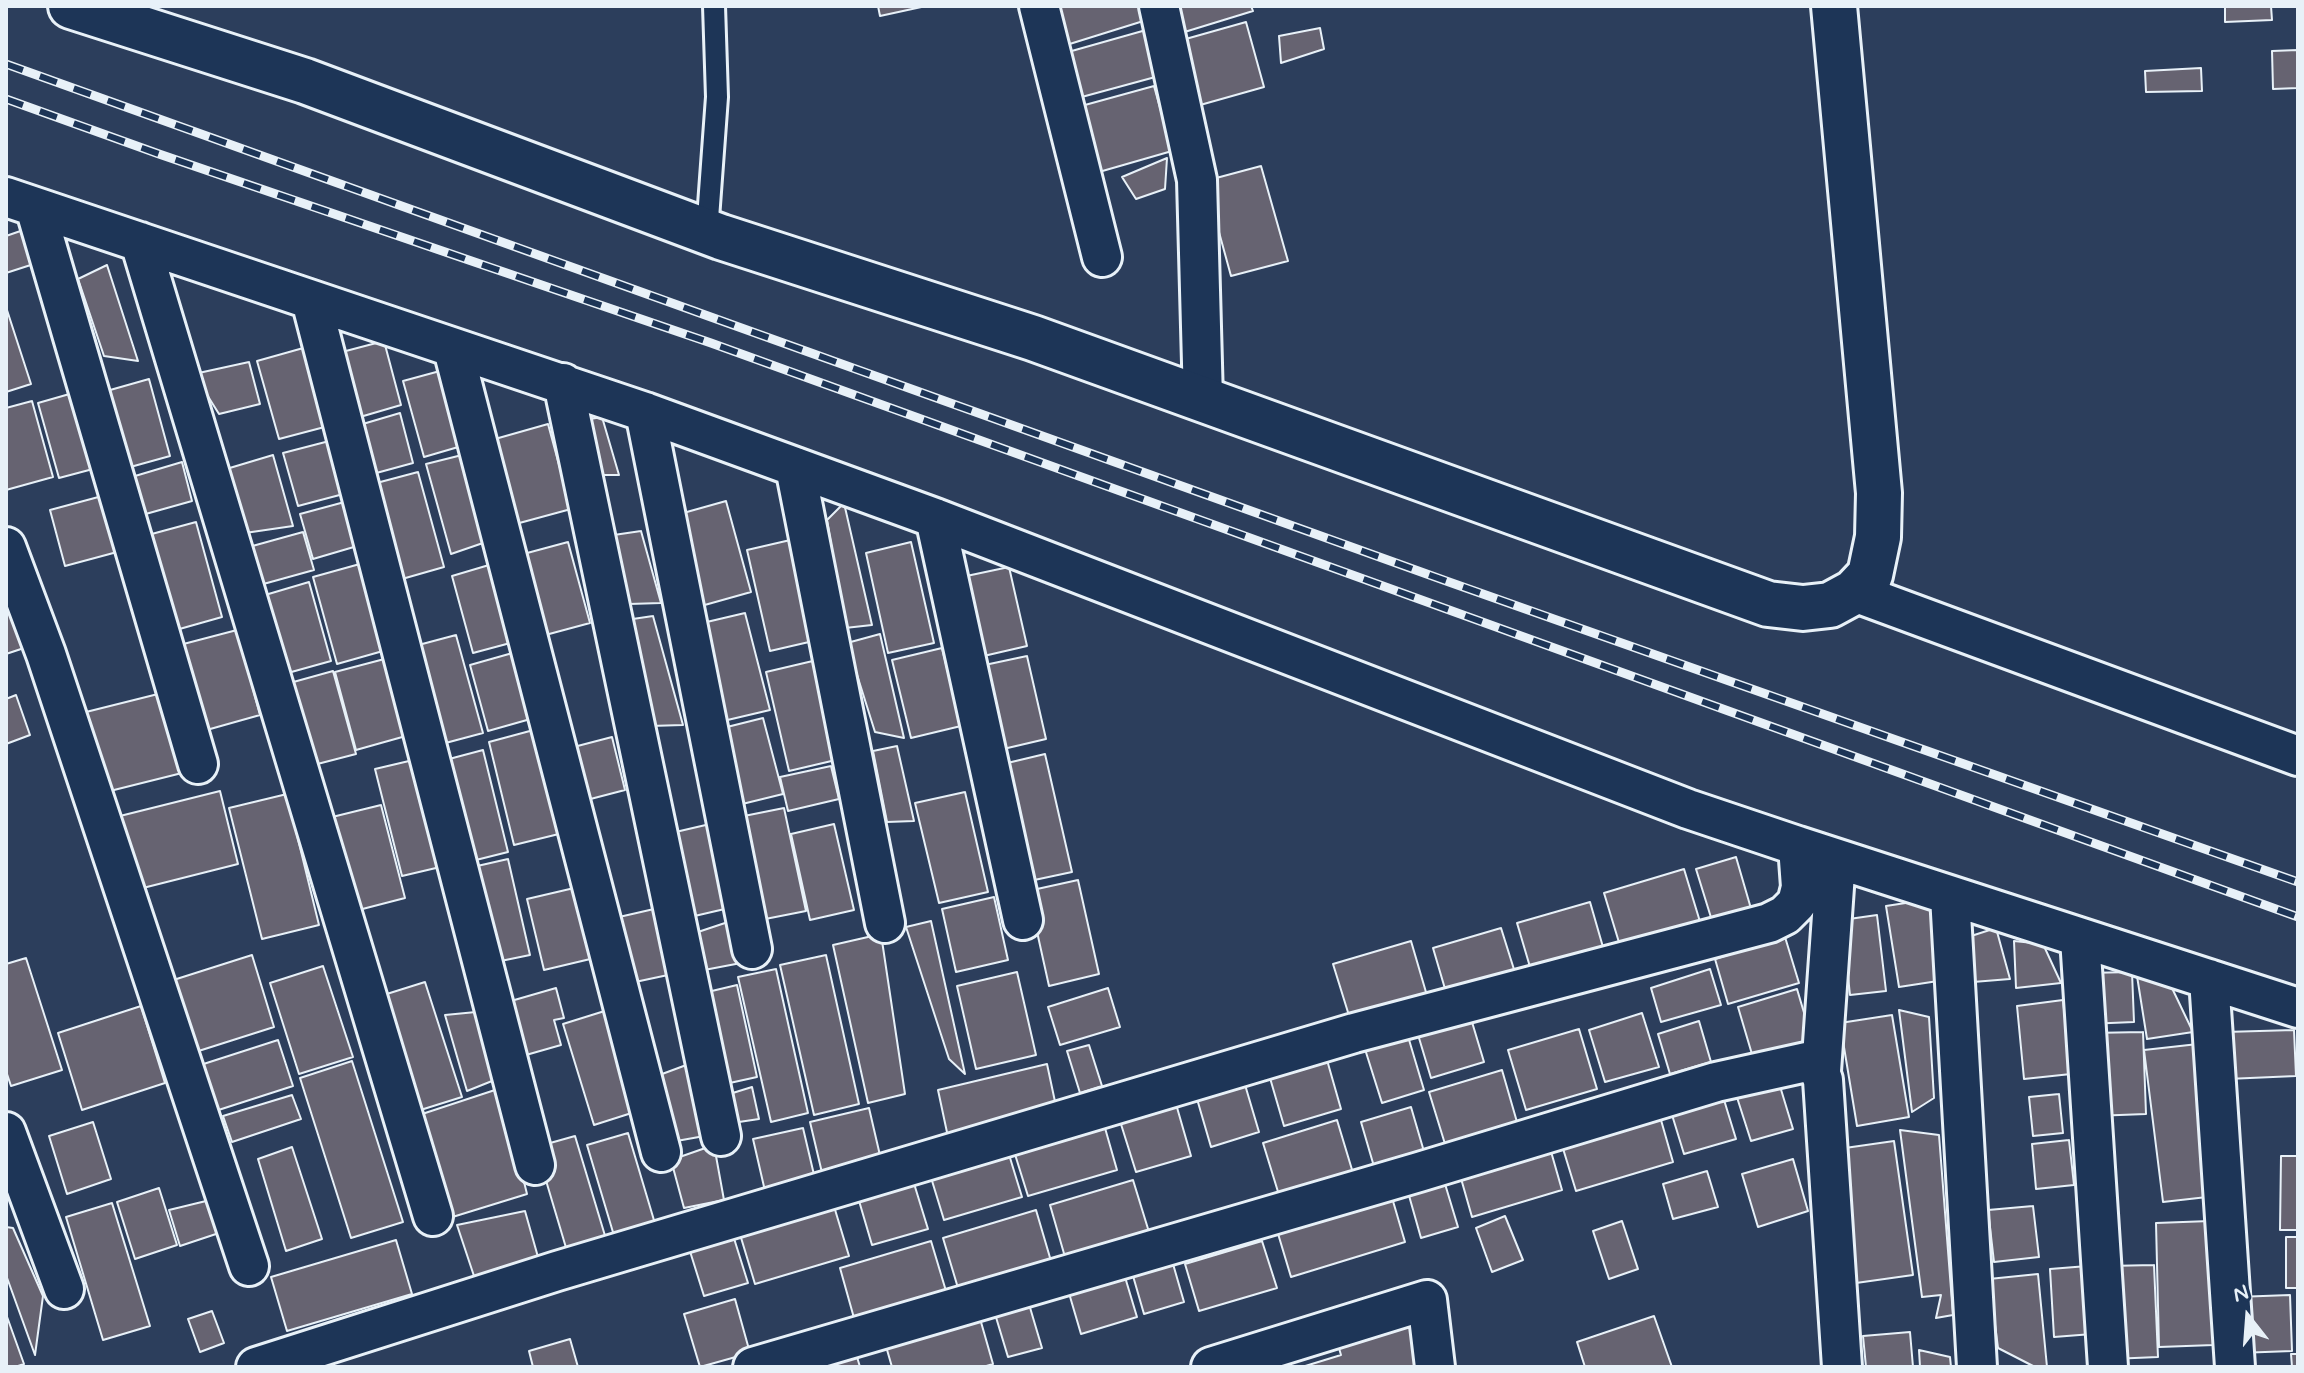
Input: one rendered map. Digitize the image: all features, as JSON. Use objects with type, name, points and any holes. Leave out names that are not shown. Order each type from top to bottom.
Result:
[{"type":"street","points":[[71,6],[305,81],[707,232],[1033,338],[1768,604],[1803,608],[1830,605],[1854,592],[1870,575],[1878,537],[1879,493],[1834,6]]},
{"type":"street","points":[[1039,6],[1102,257]]},
{"type":"street","points":[[1159,6],[1197,180],[1203,400]]},
{"type":"street","points":[[20,202],[645,412],[935,518],[1688,809],[2298,1008]]},
{"type":"street","points":[[20,202],[198,764]]},
{"type":"street","points":[[140,242],[433,1216]]},
{"type":"street","points":[[311,300],[535,1165]]},
{"type":"street","points":[[453,349],[661,1152]]},
{"type":"street","points":[[563,383],[721,1136]]},
{"type":"street","points":[[645,412],[752,949]]},
{"type":"street","points":[[795,467],[885,923]]},
{"type":"street","points":[[935,518],[1023,920]]},
{"type":"street","points":[[6,547],[46,654],[249,1266]]},
{"type":"street","points":[[1854,592],[2298,756]]},
{"type":"street","points":[[256,1367],[557,1271],[1339,1038],[1769,923],[1785,915],[1797,903],[1801,887],[1798,846]]},
{"type":"street","points":[[1836,859],[1821,1071],[1842,1367]]},
{"type":"street","points":[[1950,896],[1977,1367]]},
{"type":"street","points":[[2080,938],[2108,1367]]},
{"type":"street","points":[[2209,979],[2235,1367]]},
{"type":"street","points":[[753,1367],[1716,1082],[1803,1061],[1817,1064],[1821,1071]]},
{"type":"street","points":[[6,1132],[64,1289]]},
{"type":"street","points":[[1211,1367],[1427,1300],[1435,1367]]},
{"type":"lane","points":[[707,232],[717,97],[714,6]]},
{"type":"building","points":[[878,6],[926,6],[880,16]]},
{"type":"building","points":[[1048,6],[1149,6],[1153,18],[1060,47]]},
{"type":"building","points":[[1170,6],[1251,6],[1253,11],[1178,34]]},
{"type":"building","points":[[2225,6],[2271,6],[2272,20],[2225,22]]},
{"type":"building","points":[[1246,22],[1264,87],[1186,109],[1168,44]]},
{"type":"building","points":[[1320,28],[1324,49],[1281,63],[1279,36]]},
{"type":"building","points":[[1146,30],[1159,76],[1067,101],[1054,56]]},
{"type":"building","points":[[2298,50],[2298,88],[2273,89],[2272,51]]},
{"type":"building","points":[[2201,68],[2202,91],[2146,92],[2145,71]]},
{"type":"building","points":[[1154,86],[1172,151],[1092,174],[1074,108]]},
{"type":"building","points":[[1167,158],[1165,189],[1136,199],[1122,177]]},
{"type":"building","points":[[1261,166],[1288,261],[1231,276],[1205,181]]},
{"type":"building","points":[[32,227],[43,261],[6,273],[6,236]]},
{"type":"building","points":[[107,265],[138,361],[104,356],[78,279]]},
{"type":"building","points":[[6,307],[31,384],[6,392]]},
{"type":"building","points":[[384,341],[401,405],[360,417],[342,352]]},
{"type":"building","points":[[314,345],[336,424],[279,439],[257,361]]},
{"type":"building","points":[[249,362],[260,404],[219,414],[194,374]]},
{"type":"building","points":[[451,368],[472,443],[424,457],[403,381]]},
{"type":"building","points":[[149,379],[170,456],[116,471],[96,394]]},
{"type":"building","points":[[87,389],[108,465],[59,478],[38,403]]},
{"type":"building","points":[[32,401],[53,477],[6,490],[6,408]]},
{"type":"building","points":[[400,413],[413,463],[369,475],[356,426]]},
{"type":"building","points":[[602,417],[619,475],[600,475],[584,420]]},
{"type":"building","points":[[548,424],[571,509],[512,525],[488,441]]},
{"type":"building","points":[[337,439],[351,492],[298,506],[283,453]]},
{"type":"building","points":[[273,455],[293,526],[245,533],[223,470]]},
{"type":"building","points":[[462,455],[483,543],[451,554],[426,464]]},
{"type":"building","points":[[182,462],[192,501],[135,517],[125,479]]},
{"type":"building","points":[[418,472],[444,567],[395,581],[369,485]]},
{"type":"building","points":[[117,492],[132,548],[65,566],[50,510]]},
{"type":"building","points":[[352,500],[364,544],[313,559],[300,514]]},
{"type":"building","points":[[726,501],[751,592],[694,608],[669,517]]},
{"type":"building","points":[[844,503],[872,625],[845,628],[827,520]]},
{"type":"building","points":[[196,522],[222,617],[176,630],[148,535]]},
{"type":"building","points":[[641,531],[661,603],[629,604],[607,536]]},
{"type":"building","points":[[303,532],[314,570],[249,588],[238,550]]},
{"type":"building","points":[[799,538],[822,639],[770,651],[747,550]]},
{"type":"building","points":[[568,542],[590,623],[538,637],[516,556]]},
{"type":"building","points":[[911,542],[934,643],[888,653],[866,553]]},
{"type":"building","points":[[367,562],[390,649],[337,664],[313,577]]},
{"type":"building","points":[[489,565],[514,642],[473,653],[452,576]]},
{"type":"building","points":[[1009,567],[1027,646],[975,658],[957,578]]},
{"type":"building","points":[[309,582],[331,661],[277,676],[255,598]]},
{"type":"building","points":[[6,598],[24,648],[6,654]]},
{"type":"building","points":[[745,613],[770,710],[719,722],[694,625]]},
{"type":"building","points":[[653,616],[683,725],[650,726],[626,620]]},
{"type":"building","points":[[237,630],[260,715],[196,733],[172,647]]},
{"type":"building","points":[[880,634],[904,738],[875,732],[847,643]]},
{"type":"building","points":[[456,635],[483,733],[438,745],[411,647]]},
{"type":"building","points":[[942,648],[961,726],[911,738],[892,660]]},
{"type":"building","points":[[516,652],[534,718],[488,731],[470,665]]},
{"type":"building","points":[[1027,656],[1046,739],[999,750],[980,666]]},
{"type":"building","points":[[392,657],[413,734],[356,750],[335,672]]},
{"type":"building","points":[[817,660],[840,759],[789,771],[766,672]]},
{"type":"building","points":[[333,671],[356,754],[302,768],[279,686]]},
{"type":"building","points":[[166,692],[186,772],[102,793],[82,713]]},
{"type":"building","points":[[16,695],[30,735],[6,744],[6,699]]},
{"type":"building","points":[[763,718],[783,794],[730,807],[711,731]]},
{"type":"building","points":[[541,728],[567,832],[514,845],[489,742]]},
{"type":"building","points":[[612,737],[625,790],[579,802],[566,749]]},
{"type":"building","points":[[897,746],[914,821],[887,822],[873,751]]},
{"type":"building","points":[[483,750],[508,852],[460,864],[434,763]]},
{"type":"building","points":[[1045,754],[1072,872],[1025,882],[999,765]]},
{"type":"building","points":[[426,757],[453,864],[402,876],[375,769]]},
{"type":"building","points":[[831,766],[839,799],[788,811],[780,777]]},
{"type":"building","points":[[220,791],[238,864],[135,890],[116,817]]},
{"type":"building","points":[[965,792],[988,892],[939,903],[915,803]]},
{"type":"building","points":[[287,794],[319,925],[262,939],[229,808]]},
{"type":"building","points":[[381,805],[405,898],[347,913],[324,819]]},
{"type":"building","points":[[784,808],[806,911],[750,922],[729,819]]},
{"type":"building","points":[[710,824],[729,908],[686,918],[667,834]]},
{"type":"building","points":[[834,824],[854,910],[810,920],[791,834]]},
{"type":"building","points":[[1736,857],[1752,912],[1713,924],[1696,869]]},
{"type":"building","points":[[508,859],[530,955],[486,964],[464,869]]},
{"type":"building","points":[[1684,869],[1701,925],[1621,949],[1604,893]]},
{"type":"building","points":[[1078,880],[1099,974],[1049,986],[1028,891]]},
{"type":"building","points":[[587,885],[603,956],[544,970],[527,899]]},
{"type":"building","points":[[994,897],[1008,960],[956,972],[942,909]]},
{"type":"building","points":[[1938,898],[1951,979],[1899,987],[1886,906]]},
{"type":"building","points":[[1590,902],[1605,954],[1533,977],[1517,923]]},
{"type":"building","points":[[654,909],[668,975],[621,985],[606,920]]},
{"type":"building","points":[[1877,915],[1886,991],[1850,995],[1842,920]]},
{"type":"building","points":[[731,921],[741,963],[699,971],[692,934]]},
{"type":"building","points":[[931,921],[965,1074],[949,1059],[906,927]]},
{"type":"building","points":[[1501,928],[1517,979],[1448,999],[1433,948]]},
{"type":"building","points":[[1996,928],[2010,979],[1973,982],[1968,937]]},
{"type":"building","points":[[881,934],[905,1094],[868,1103],[833,945]]},
{"type":"building","points":[[1785,937],[1799,983],[1728,1004],[1715,959]]},
{"type":"building","points":[[1411,941],[1428,999],[1351,1022],[1333,964]]},
{"type":"building","points":[[2014,941],[2043,944],[2061,983],[2016,988]]},
{"type":"building","points":[[252,955],[274,1027],[186,1055],[164,983]]},
{"type":"building","points":[[826,955],[859,1104],[814,1115],[780,965]]},
{"type":"building","points":[[26,958],[62,1070],[11,1086],[6,1071],[6,964]]},
{"type":"building","points":[[323,966],[353,1057],[299,1074],[270,983]]},
{"type":"building","points":[[776,969],[808,1113],[771,1122],[738,977]]},
{"type":"building","points":[[1710,969],[1721,1005],[1661,1022],[1651,988]]},
{"type":"building","points":[[1017,972],[1036,1055],[976,1069],[957,986]]},
{"type":"building","points":[[2132,972],[2134,1022],[2087,1024],[2086,973]]},
{"type":"building","points":[[2137,976],[2171,986],[2193,1032],[2147,1039]]},
{"type":"building","points":[[425,982],[462,1097],[411,1113],[374,998]]},
{"type":"building","points":[[737,985],[757,1077],[716,1086],[695,995]]},
{"type":"building","points":[[556,988],[564,1018],[554,1020],[561,1045],[519,1057],[504,1003]]},
{"type":"building","points":[[1108,988],[1120,1027],[1060,1045],[1048,1007]]},
{"type":"building","points":[[1797,989],[1813,1043],[1754,1061],[1738,1007]]},
{"type":"building","points":[[2063,1000],[2071,1074],[2024,1079],[2017,1006]]},
{"type":"building","points":[[141,1006],[165,1083],[82,1110],[58,1033]]},
{"type":"building","points":[[611,1009],[641,1110],[594,1125],[563,1024]]},
{"type":"building","points":[[1899,1010],[1929,1017],[1934,1098],[1912,1112]]},
{"type":"building","points":[[476,1012],[497,1079],[467,1091],[445,1015]]},
{"type":"building","points":[[1469,1012],[1484,1062],[1431,1078],[1416,1028]]},
{"type":"building","points":[[1642,1013],[1659,1067],[1605,1082],[1589,1030]]},
{"type":"building","points":[[1892,1015],[1909,1117],[1857,1126],[1840,1023]]},
{"type":"building","points":[[1699,1021],[1711,1062],[1670,1074],[1658,1034]]},
{"type":"building","points":[[1579,1029],[1597,1089],[1526,1110],[1508,1050]]},
{"type":"building","points":[[2294,1030],[2296,1076],[2227,1079],[2225,1032]]},
{"type":"building","points":[[2143,1032],[2146,1114],[2093,1116],[2091,1033]]},
{"type":"building","points":[[1407,1033],[1424,1090],[1382,1103],[1364,1046]]},
{"type":"building","points":[[278,1040],[293,1086],[203,1115],[188,1069]]},
{"type":"building","points":[[2198,1044],[2216,1196],[2163,1202],[2144,1050]]},
{"type":"building","points":[[1089,1045],[1102,1086],[1080,1093],[1067,1051]]},
{"type":"building","points":[[1327,1060],[1341,1109],[1284,1126],[1270,1078]]},
{"type":"building","points":[[352,1061],[403,1222],[351,1238],[300,1078]]},
{"type":"building","points":[[689,1064],[710,1135],[671,1142],[654,1077]]},
{"type":"building","points":[[1047,1064],[1057,1111],[948,1137],[938,1090]]},
{"type":"building","points":[[1502,1070],[1517,1122],[1445,1144],[1429,1092]]},
{"type":"building","points":[[1776,1073],[1793,1129],[1751,1141],[1733,1085]]},
{"type":"building","points":[[1243,1078],[1259,1132],[1211,1147],[1195,1092]]},
{"type":"building","points":[[752,1087],[759,1119],[739,1122],[723,1096]]},
{"type":"building","points":[[501,1088],[527,1194],[446,1219],[413,1117]]},
{"type":"building","points":[[1721,1090],[1736,1139],[1684,1154],[1669,1105]]},
{"type":"building","points":[[2059,1094],[2063,1133],[2033,1136],[2029,1097]]},
{"type":"building","points":[[292,1095],[301,1119],[232,1142],[223,1116]]},
{"type":"building","points":[[1176,1104],[1191,1156],[1136,1172],[1120,1121]]},
{"type":"building","points":[[1411,1107],[1425,1155],[1375,1170],[1361,1122]]},
{"type":"building","points":[[869,1108],[882,1164],[823,1177],[810,1122]]},
{"type":"building","points":[[1659,1113],[1673,1162],[1576,1191],[1561,1142]]},
{"type":"building","points":[[1337,1120],[1353,1173],[1279,1195],[1263,1143]]},
{"type":"building","points":[[1103,1121],[1117,1170],[1028,1196],[1013,1148]]},
{"type":"building","points":[[93,1122],[111,1179],[67,1194],[49,1136]]},
{"type":"building","points":[[803,1128],[815,1179],[765,1191],[753,1139]]},
{"type":"building","points":[[1900,1130],[1939,1135],[1953,1315],[1936,1318],[1941,1295],[1922,1297]]},
{"type":"building","points":[[628,1133],[656,1227],[615,1239],[587,1145]]},
{"type":"building","points":[[575,1136],[606,1239],[567,1251],[536,1147]]},
{"type":"building","points":[[2069,1140],[2074,1185],[2036,1189],[2032,1144]]},
{"type":"building","points":[[1548,1141],[1562,1190],[1472,1217],[1458,1168]]},
{"type":"building","points":[[1894,1141],[1913,1275],[1856,1283],[1838,1149]]},
{"type":"building","points":[[714,1145],[724,1200],[684,1208],[671,1160]]},
{"type":"building","points":[[292,1147],[322,1239],[286,1251],[258,1159]]},
{"type":"building","points":[[1007,1148],[1022,1197],[944,1220],[929,1171]]},
{"type":"building","points":[[2281,1156],[2298,1156],[2298,1230],[2280,1230]]},
{"type":"building","points":[[1793,1159],[1808,1211],[1758,1227],[1742,1174]]},
{"type":"building","points":[[1707,1171],[1718,1207],[1673,1219],[1663,1184]]},
{"type":"building","points":[[1442,1174],[1458,1227],[1421,1238],[1406,1185]]},
{"type":"building","points":[[912,1177],[928,1229],[872,1245],[857,1194]]},
{"type":"building","points":[[1133,1180],[1149,1232],[1065,1257],[1050,1205]]},
{"type":"building","points":[[1388,1184],[1405,1242],[1291,1277],[1273,1217]]},
{"type":"building","points":[[159,1188],[177,1245],[135,1259],[117,1202]]},
{"type":"building","points":[[206,1201],[219,1233],[180,1246],[169,1210]]},
{"type":"building","points":[[112,1203],[150,1326],[103,1340],[66,1217]]},
{"type":"building","points":[[833,1203],[849,1256],[755,1284],[739,1231]]},
{"type":"building","points":[[2033,1206],[2039,1257],[1994,1262],[1988,1210]]},
{"type":"building","points":[[1036,1210],[1051,1261],[958,1288],[943,1238]]},
{"type":"building","points":[[525,1211],[538,1257],[475,1279],[457,1225]]},
{"type":"building","points":[[1505,1216],[1523,1260],[1492,1272],[1476,1228]]},
{"type":"building","points":[[1622,1221],[1638,1269],[1609,1279],[1593,1231]]},
{"type":"building","points":[[2210,1221],[2214,1345],[2159,1347],[2156,1223]]},
{"type":"building","points":[[6,1227],[13,1228],[43,1296],[35,1355],[6,1275]]},
{"type":"building","points":[[732,1232],[748,1283],[704,1296],[688,1245]]},
{"type":"building","points":[[2286,1237],[2298,1237],[2298,1288],[2286,1288]]},
{"type":"building","points":[[396,1240],[412,1294],[287,1331],[271,1277]]},
{"type":"building","points":[[931,1241],[946,1291],[854,1318],[840,1268]]},
{"type":"building","points":[[1262,1241],[1277,1288],[1199,1311],[1185,1264]]},
{"type":"building","points":[[1171,1257],[1184,1302],[1144,1314],[1131,1269]]},
{"type":"building","points":[[2100,1265],[2105,1333],[2054,1337],[2050,1269]]},
{"type":"building","points":[[2154,1265],[2158,1357],[2111,1359],[2108,1266]]},
{"type":"building","points":[[1122,1267],[1137,1317],[1081,1334],[1066,1283]]},
{"type":"building","points":[[2038,1274],[2047,1367],[2035,1367],[1998,1348],[1989,1279]]},
{"type":"building","points":[[1026,1294],[1042,1348],[1008,1357],[992,1304]]},
{"type":"building","points":[[2290,1295],[2292,1351],[2238,1353],[2236,1297]]},
{"type":"building","points":[[735,1299],[750,1353],[700,1367],[684,1314]]},
{"type":"building","points":[[977,1308],[993,1364],[983,1367],[892,1367],[883,1336]]},
{"type":"building","points":[[212,1311],[224,1343],[200,1352],[188,1319]]},
{"type":"building","points":[[6,1314],[24,1364],[15,1367],[6,1367]]},
{"type":"building","points":[[1409,1316],[1424,1367],[1302,1367],[1341,1355],[1336,1338]]},
{"type":"building","points":[[1654,1316],[1672,1367],[1585,1367],[1577,1342]]},
{"type":"building","points":[[1910,1332],[1913,1367],[1866,1367],[1863,1336]]},
{"type":"building","points":[[570,1339],[578,1367],[533,1367],[529,1351]]},
{"type":"building","points":[[855,1350],[860,1367],[799,1367]]},
{"type":"building","points":[[1919,1350],[1950,1357],[1951,1367],[1920,1367]]},
{"type":"building","points":[[2291,1354],[2298,1354],[2298,1367],[2292,1367]]},
{"type":"railway","points":[[6,64],[1449,582],[2298,882]]},
{"type":"railway","points":[[6,99],[711,343],[2298,917]]}]
